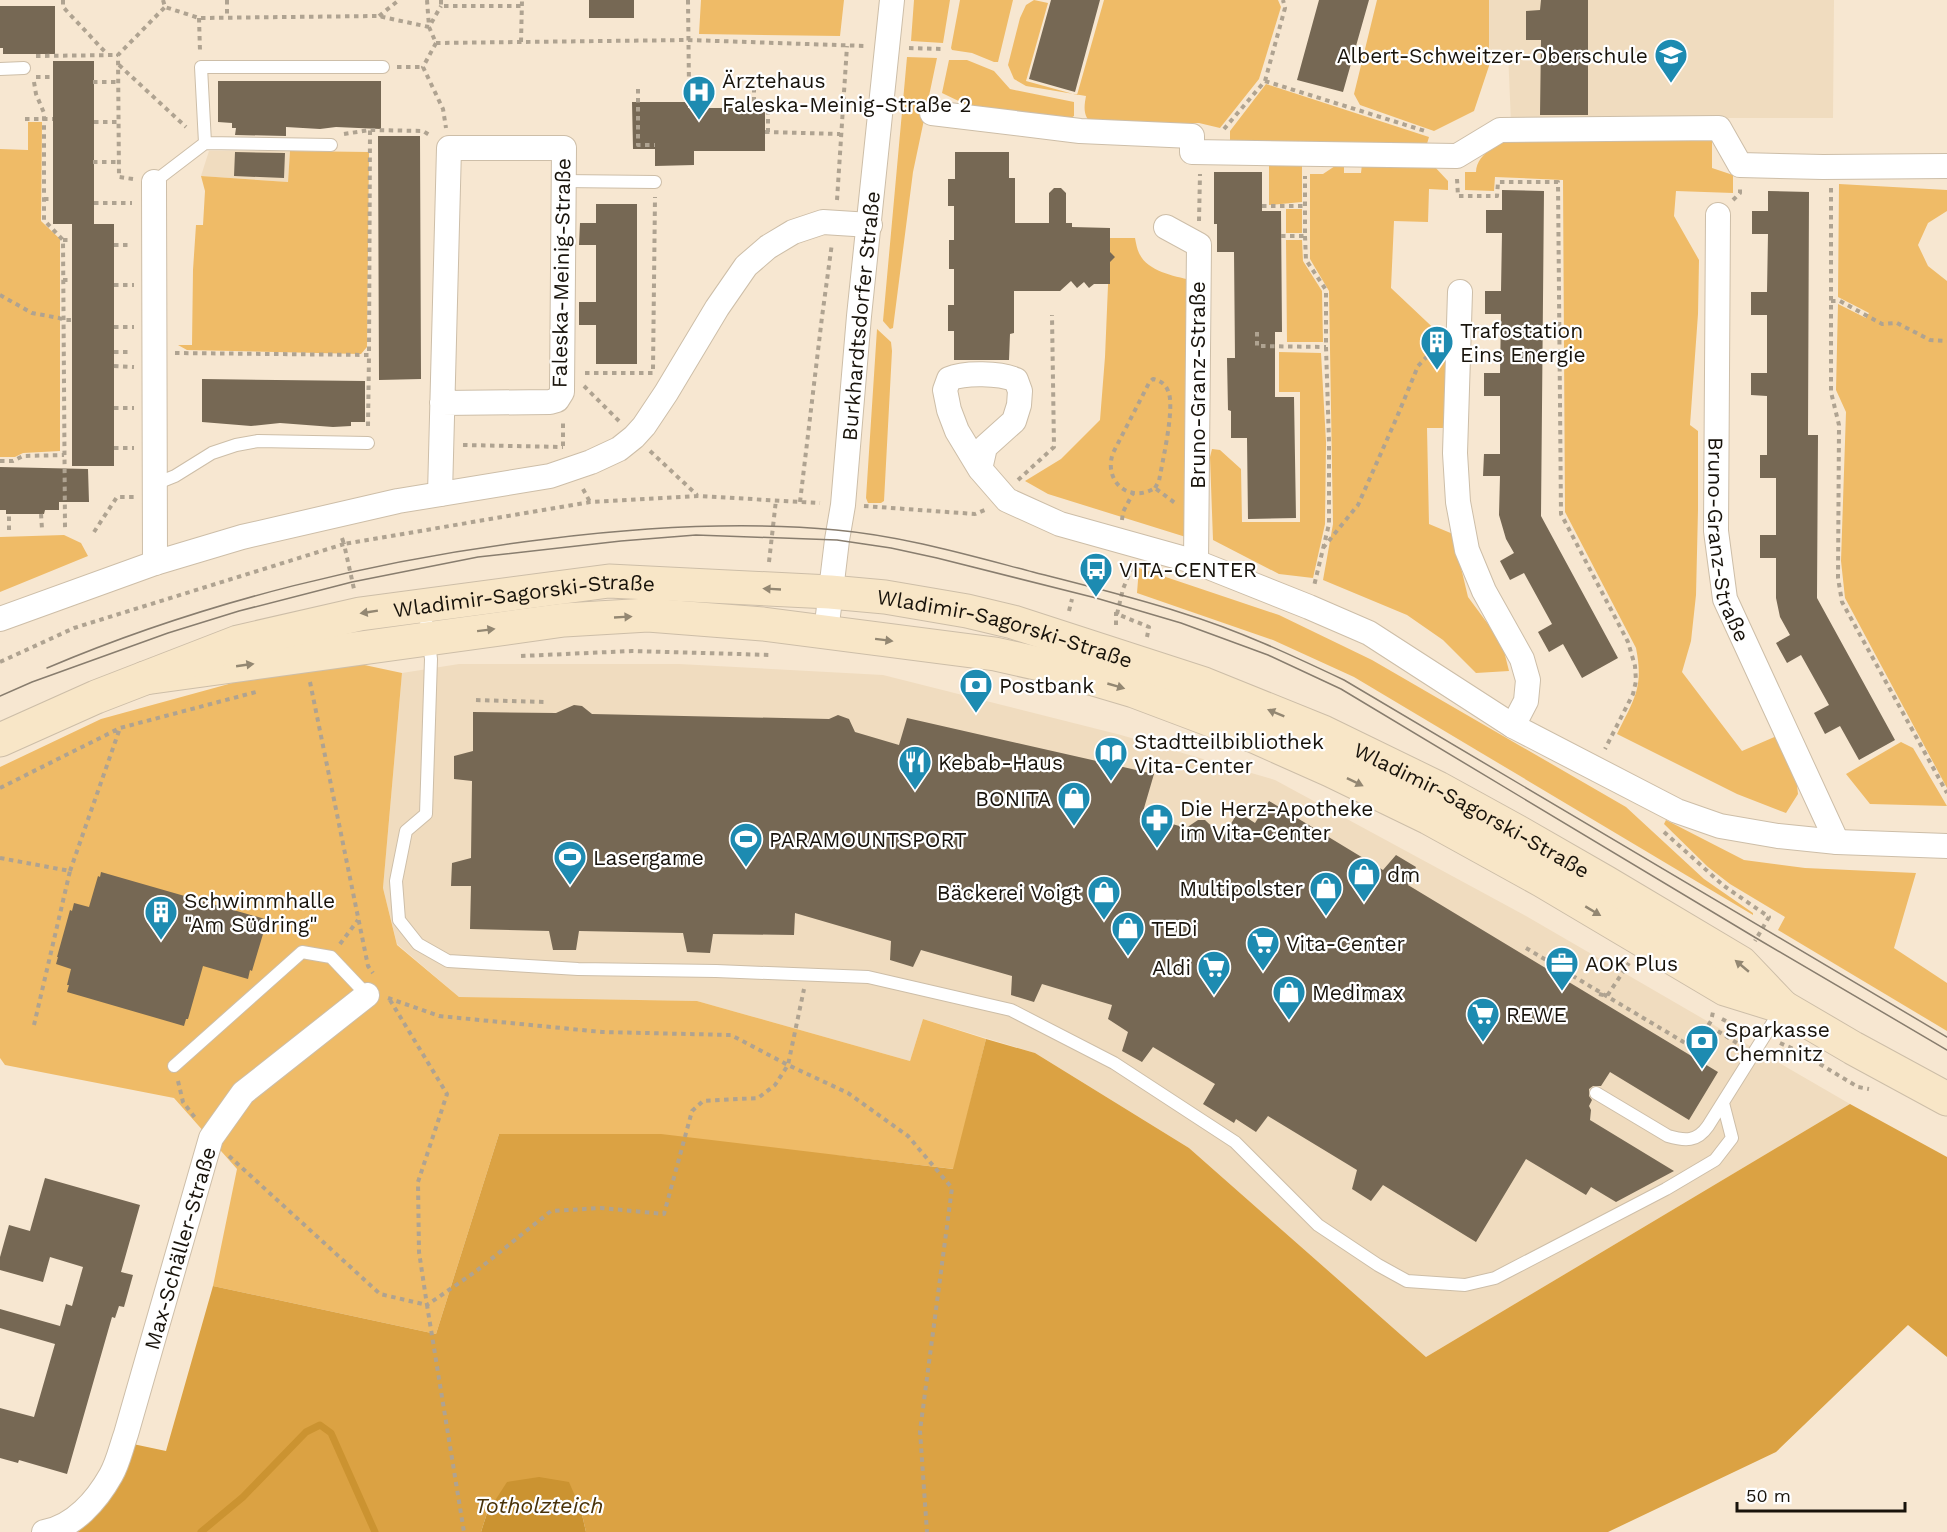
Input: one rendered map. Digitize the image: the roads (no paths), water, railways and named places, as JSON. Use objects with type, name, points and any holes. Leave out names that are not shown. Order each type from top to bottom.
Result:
[{"type":"main road","name":"Wladimir-Sagorski-Straße","points":[[0,740],[96,697],[238,642],[360,614],[609,581],[830,592],[885,597],[967,611],[1013,622],[1204,684],[1323,732],[1438,788],[1537,843],[1741,963],[1783,1007]]},
{"type":"main road","name":"Wladimir-Sagorski-Straße","points":[[145,678],[564,620],[648,615],[763,624],[995,654],[1030,662],[1134,691],[1245,733],[1330,770],[1429,818],[1543,880],[1725,989],[1783,1007],[1947,1099]]},
{"type":"street","name":"Burkhardtsdorfer Straße","points":[[826,632],[843,505],[859,316],[892,0]]},
{"type":"street","points":[[932,113],[1080,131],[1192,136],[1192,152],[1457,156],[1500,130],[1719,128],[1740,165],[1947,166]]},
{"type":"street","name":"Faleska-Meinig-Straße","points":[[449,148],[564,148],[563,181],[567,369],[562,392],[557,400],[550,402],[442,403],[449,148]]},
{"type":"street","points":[[154,182],[155,563]]},
{"type":"street","name":"Bruno-Granz-Straße","points":[[1718,215],[1716,531],[1725,599],[1837,842]]},
{"type":"street","points":[[0,619],[155,563],[242,537],[398,501],[550,476],[591,462],[619,449],[644,426],[663,377],[717,308],[746,266],[768,247],[793,232],[823,222],[870,225]]},
{"type":"street","name":"Bruno-Granz-Straße","points":[[1166,227],[1199,245],[1196,562]]},
{"type":"street","points":[[1460,292],[1455,453],[1458,502],[1467,550],[1484,591],[1522,659],[1528,680],[1526,701],[1513,726]]},
{"type":"street","points":[[440,494],[442,403]]},
{"type":"street","points":[[980,469],[1004,497],[1060,524],[1196,562],[1369,633],[1513,726],[1677,811],[1720,826],[1778,836],[1837,842],[1947,846]]},
{"type":"street","name":"Max-Schäller-Straße","points":[[44,1532],[52,1531],[74,1520],[94,1501],[112,1474],[126,1434],[211,1138],[243,1093],[379,991]]},
{"type":"lane","points":[[205,144],[201,67],[383,67]]},
{"type":"lane","points":[[0,69],[28,69]]},
{"type":"lane","points":[[154,182],[205,144],[332,145]]},
{"type":"lane","points":[[563,181],[655,182]]},
{"type":"lane","points":[[155,484],[175,476],[212,453],[236,445],[258,441],[368,437]]},
{"type":"lane","points":[[424,604],[430,659],[426,814],[406,831],[396,881],[399,920],[418,944],[448,961],[578,969],[868,977],[1011,1010],[1114,1063],[1235,1142],[1318,1225],[1378,1265],[1407,1281],[1465,1285],[1495,1278],[1665,1189],[1715,1160],[1732,1138],[1723,1103]]},
{"type":"lane","points":[[174,1066],[302,952],[331,957],[379,991]]},
{"type":"lane","points":[[1596,1093],[1668,1136],[1680,1140],[1693,1139],[1702,1134],[1783,1007]]},
{"type":"water","name":"Totholzteich","points":[[539,1477],[569,1482],[581,1510],[586,1532],[481,1532],[487,1513],[507,1482]]},
{"type":"waterway","points":[[201,1532],[243,1497],[306,1432],[320,1425],[331,1433],[375,1532]]},
{"type":"tram line","points":[[47,668],[168,622],[230,603],[356,571],[483,548],[619,531],[727,526],[800,527],[911,541],[1108,591],[1182,613],[1244,635],[1344,680],[1947,1037]]},
{"type":"tram line","points":[[0,696],[32,682],[168,633],[239,611],[352,582],[478,557],[696,535],[837,540],[891,548],[1096,598],[1181,623],[1268,655],[1341,689],[1947,1050]]},
{"type":"place","name":"Albert-Schweitzer-Oberschule","points":[[1671,84]]},
{"type":"place","name":"Ärztehaus Faleska-Meinig-Straße 2","points":[[699,121]]},
{"type":"place","name":"Trafostation Eins Energie","points":[[1437,371]]},
{"type":"place","name":"VITA-CENTER","points":[[1096,598]]},
{"type":"place","name":"Postbank","points":[[976,714]]},
{"type":"place","name":"Stadtteilbibliothek Vita-Center","points":[[1111,782]]},
{"type":"place","name":"Kebab-Haus","points":[[915,791]]},
{"type":"place","name":"BONITA","points":[[1074,827]]},
{"type":"place","name":"Die Herz-Apotheke im Vita-Center","points":[[1157,849]]},
{"type":"place","name":"PARAMOUNTSPORT","points":[[746,868]]},
{"type":"place","name":"Lasergame","points":[[570,886]]},
{"type":"place","name":"dm","points":[[1364,903]]},
{"type":"place","name":"Multipolster","points":[[1326,917]]},
{"type":"place","name":"Bäckerei Voigt","points":[[1104,921]]},
{"type":"place","name":"Schwimmhalle \"Am Südring\"","points":[[161,941]]},
{"type":"place","name":"TEDi","points":[[1128,957]]},
{"type":"place","name":"Vita-Center","points":[[1263,972]]},
{"type":"place","name":"AOK Plus","points":[[1562,992]]},
{"type":"place","name":"Aldi","points":[[1214,996]]},
{"type":"place","name":"Medimax","points":[[1289,1021]]},
{"type":"place","name":"REWE","points":[[1483,1043]]},
{"type":"place","name":"Sparkasse Chemnitz","points":[[1702,1070]]}]
